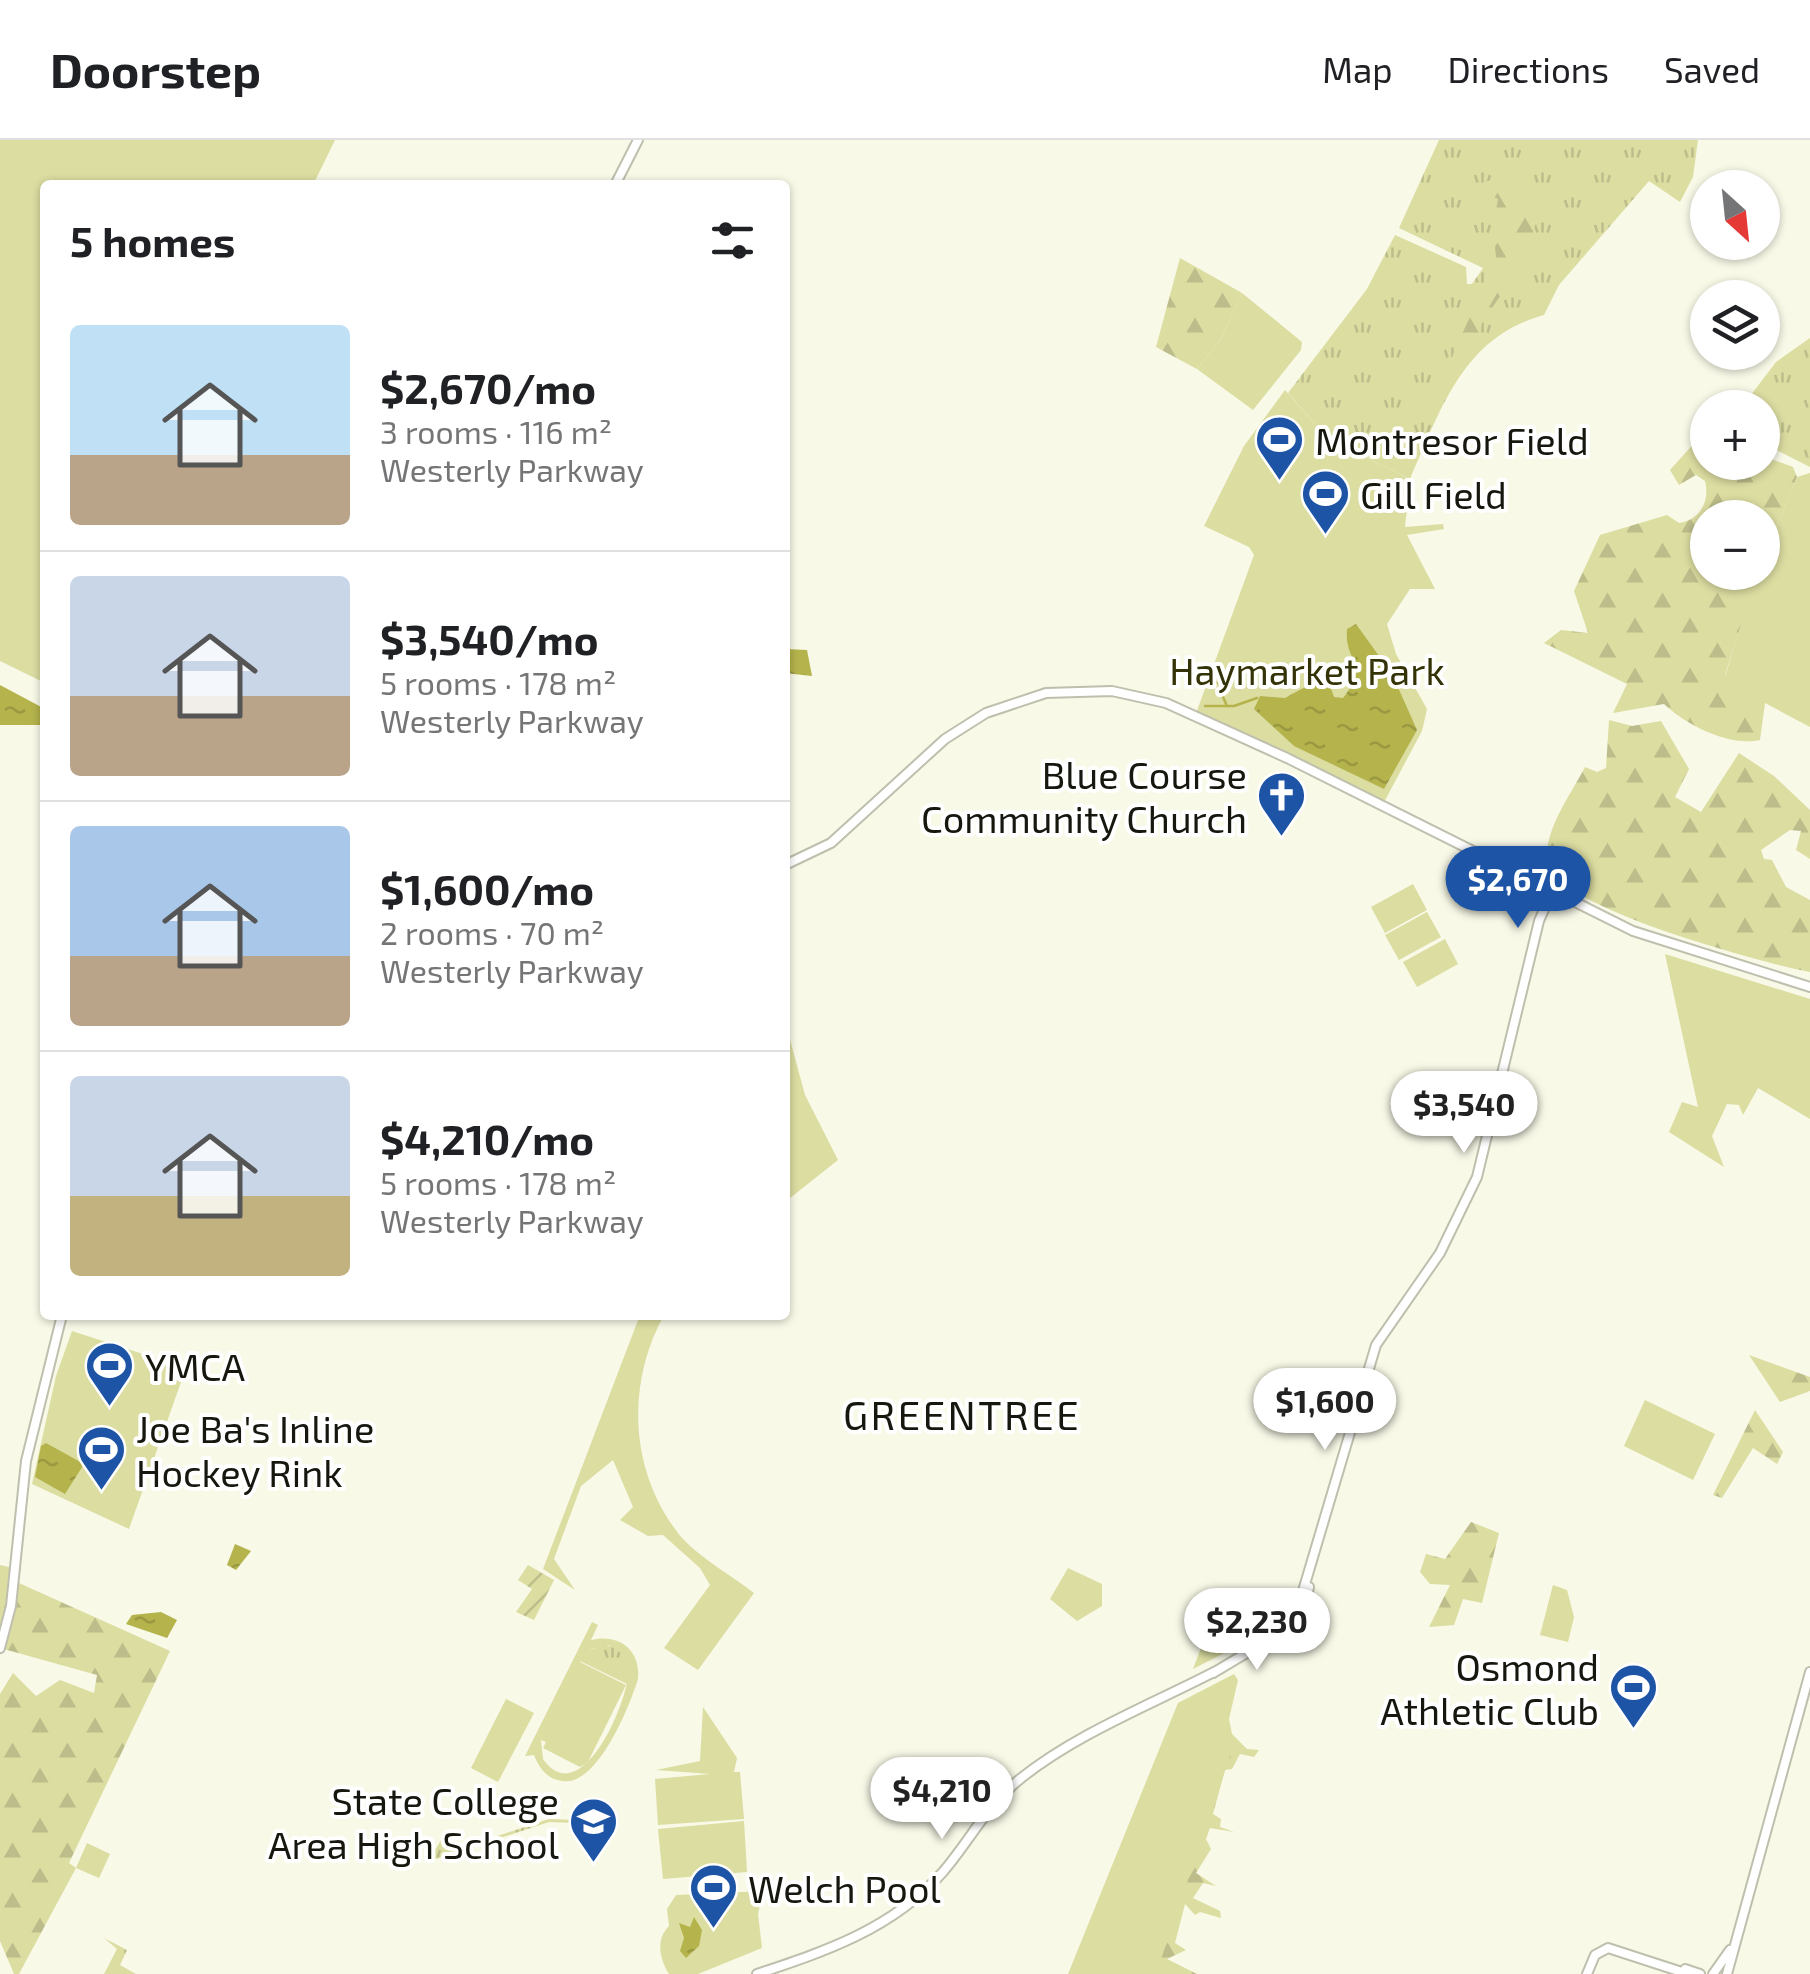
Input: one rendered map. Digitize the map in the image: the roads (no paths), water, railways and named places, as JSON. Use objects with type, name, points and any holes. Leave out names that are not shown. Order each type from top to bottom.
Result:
[{"type":"main road","points":[[618,180],[638,140]]},
{"type":"main road","points":[[790,863],[831,843],[935,747],[970,722],[1023,698],[1091,689],[1138,695],[1182,710],[1646,936],[1810,986]]},
{"type":"main road","points":[[757,1974],[872,1929],[932,1883],[990,1808],[1030,1771],[1213,1673],[1278,1633],[1298,1606],[1310,1578],[1366,1372],[1384,1329],[1440,1254],[1473,1186],[1540,921],[1552,891]]},
{"type":"main road","points":[[0,1648],[10,1606],[26,1460],[61,1320]]},
{"type":"main road","points":[[1727,1974],[1810,1672]]},
{"type":"main road","points":[[1714,1974],[1739,1932]]},
{"type":"main road","points":[[1587,1974],[1599,1951],[1613,1949],[1700,1974]]},
{"type":"main road","points":[[1656,1962],[1688,1974]]},
{"type":"water","points":[[1356,624],[1392,674],[1417,730],[1384,789],[1294,746],[1254,709],[1260,696],[1285,698],[1316,681],[1329,683],[1334,697],[1343,698],[1355,677],[1347,629]]},
{"type":"water","points":[[790,649],[807,650],[812,676],[790,674]]},
{"type":"water","points":[[0,685],[40,706],[40,725],[0,725]]},
{"type":"water","points":[[46,1443],[84,1464],[65,1494],[35,1477],[41,1446]]},
{"type":"water","points":[[235,1544],[251,1551],[236,1570],[227,1565]]},
{"type":"water","points":[[161,1612],[177,1620],[167,1638],[126,1624],[132,1615]]},
{"type":"water","points":[[694,1917],[702,1930],[699,1946],[686,1958],[680,1951],[684,1938],[679,1923],[690,1927]]},
{"type":"waterway","points":[[1208,672],[1217,683]]},
{"type":"waterway","points":[[1220,690],[1227,706]]},
{"type":"waterway","points":[[1205,706],[1234,706],[1257,698]]},
{"type":"place","name":"Montresor Field","points":[[1280,482]]},
{"type":"place","name":"Gill Field","points":[[1325,536]]},
{"type":"place","name":"Blue Course Community Church","points":[[1282,838]]},
{"type":"place","name":"YMCA","points":[[110,1408]]},
{"type":"place","name":"Joe Ba's Inline Hockey Rink","points":[[101,1492]]},
{"type":"place","name":"Osmond Athletic Club","points":[[1634,1730]]},
{"type":"place","name":"State College Area High School","points":[[594,1864]]},
{"type":"place","name":"Welch Pool","points":[[713,1930]]},
{"type":"district","name":"GREENTREE","points":[[962,1414]]},
{"type":"park label","name":"Haymarket Park","points":[[1307,670]]}]
